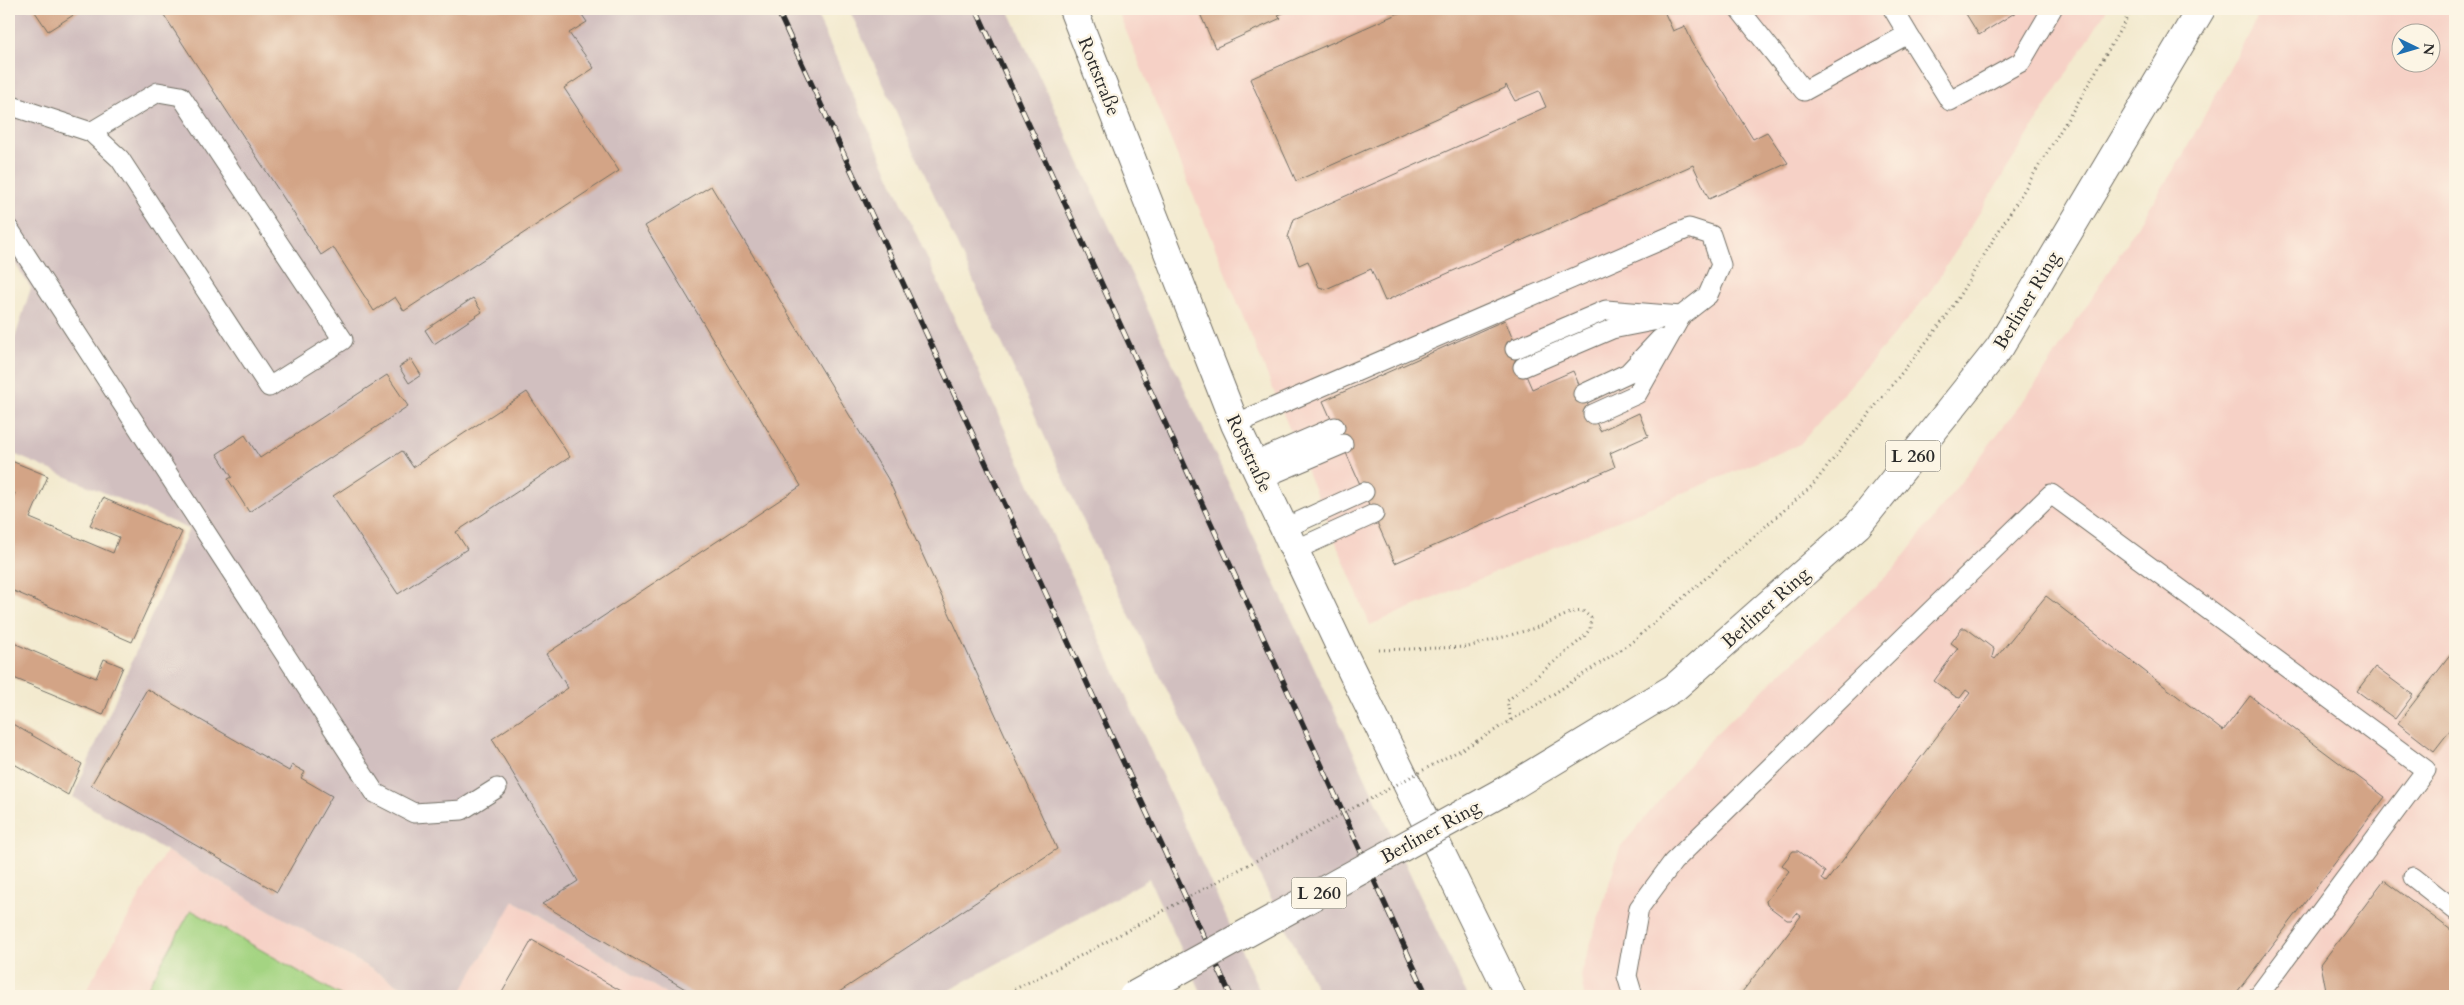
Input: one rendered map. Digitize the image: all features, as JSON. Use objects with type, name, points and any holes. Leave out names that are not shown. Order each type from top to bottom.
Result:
[{"type":"main road","name":"Rottstraße","points":[[1073,9],[1235,424],[1511,996]]},
{"type":"main road","name":"Berliner Ring","points":[[1133,996],[1504,791],[1674,688],[1858,525],[2000,347],[2201,9]]},
{"type":"lane","points":[[1739,9],[1804,91],[1908,34]]},
{"type":"lane","points":[[1894,9],[1950,101],[2021,62],[2052,9]]},
{"type":"lane","points":[[9,106],[91,132],[120,160],[269,387],[343,340],[182,96],[158,92],[91,132]]},
{"type":"lane","points":[[1235,424],[1689,228],[1711,235],[1721,265],[1708,295],[1681,316],[1628,373],[1583,394]]},
{"type":"lane","points":[[9,229],[375,793],[414,813],[462,810],[497,788]]},
{"type":"lane","points":[[1514,350],[1606,310],[1681,316]]},
{"type":"lane","points":[[1523,368],[1612,329],[1681,316]]},
{"type":"lane","points":[[1592,414],[1637,394],[1681,316]]},
{"type":"lane","points":[[1258,471],[1335,427]]},
{"type":"lane","points":[[1258,471],[1342,444]]},
{"type":"lane","points":[[1290,539],[1364,492]]},
{"type":"lane","points":[[1633,996],[1627,976],[1639,908],[1673,862],[2050,494],[2426,770],[2258,996]]},
{"type":"lane","points":[[1290,539],[1374,514]]},
{"type":"lane","points":[[2413,877],[2455,910]]},
{"type":"path","points":[[1001,996],[1067,963],[1511,721],[1632,642],[1812,486],[1946,317],[2080,99],[2132,9]]},
{"type":"path","points":[[1382,650],[1468,647],[1535,628],[1573,612],[1583,611],[1591,618],[1590,629],[1583,638],[1507,701],[1511,721]]},
{"type":"shaded area","points":[[9,9],[814,9],[1262,996],[1203,996],[1149,879],[939,996],[670,996],[514,901],[459,996],[418,996],[73,797],[189,529],[9,452],[9,356],[31,288],[9,254]]},
{"type":"shaded area","points":[[849,9],[1008,9],[1467,996],[1320,996],[1093,542]]},
{"type":"shaded area","points":[[1117,9],[2107,9],[1928,295],[1800,444],[1370,625]]},
{"type":"shaded area","points":[[2262,9],[2455,9],[2455,996],[1584,996],[1581,975],[1620,848],[1711,738],[1894,569],[2039,380],[2183,155]]},
{"type":"shaded area","points":[[166,851],[418,996],[83,996]]},
{"type":"shaded area","points":[[513,901],[670,996],[459,996]]},
{"type":"green space","points":[[191,910],[342,996],[143,996]]},
{"type":"building","points":[[33,9],[83,9],[48,31]]},
{"type":"building","points":[[160,9],[578,9],[587,22],[569,33],[594,68],[564,88],[619,171],[404,311],[395,297],[374,311],[333,247],[321,255]]},
{"type":"building","points":[[1198,9],[1293,9],[1278,15],[1281,18],[1215,48]]},
{"type":"building","points":[[1408,9],[1663,9],[1673,31],[1685,26],[1692,42],[1753,139],[1767,132],[1788,163],[1709,199],[1693,165],[1385,301],[1371,269],[1326,289],[1319,287],[1308,261],[1299,265],[1288,237],[1294,219],[1546,107],[1539,91],[1515,101],[1506,85],[1505,88],[1296,181],[1250,79]]},
{"type":"building","points":[[1963,9],[2021,9],[1979,35]]},
{"type":"building","points":[[711,186],[888,479],[1057,849],[833,996],[697,996],[542,904],[578,881],[492,739],[568,688],[546,654],[801,486],[645,226]]},
{"type":"building","points":[[473,298],[482,312],[434,344],[425,330]]},
{"type":"building","points":[[1505,320],[1513,340],[1511,341],[1532,389],[1573,371],[1600,431],[1639,413],[1648,436],[1610,453],[1615,467],[1395,563],[1323,401]]},
{"type":"building","points":[[411,359],[421,375],[409,383],[399,367]]},
{"type":"building","points":[[387,375],[408,406],[249,512],[228,479],[232,477],[217,454],[245,435],[260,458]]},
{"type":"building","points":[[527,392],[570,457],[456,532],[467,549],[398,594],[333,496],[402,451],[413,467]]},
{"type":"building","points":[[9,460],[48,476],[30,518],[113,553],[119,537],[90,525],[103,498],[182,532],[132,642],[9,589],[9,507],[15,493],[9,491]]},
{"type":"building","points":[[2046,596],[2223,731],[2250,696],[2385,797],[2234,996],[1739,996],[1801,916],[1797,913],[1791,920],[1787,920],[1767,905],[1766,901],[1789,871],[1782,865],[1793,851],[1798,851],[1825,872],[1822,879],[1826,882],[1970,693],[1966,690],[1960,698],[1956,697],[1934,681],[1958,648],[1951,643],[1962,628],[1966,628],[1994,649],[1992,657],[1995,659]]},
{"type":"building","points":[[9,641],[96,678],[104,659],[123,667],[103,715],[9,676]]},
{"type":"building","points":[[2455,649],[2455,724],[2434,751],[2398,723]]},
{"type":"building","points":[[2375,667],[2413,695],[2395,719],[2357,691]]},
{"type":"building","points":[[147,689],[289,771],[292,765],[305,772],[301,778],[332,796],[277,892],[91,785]]},
{"type":"building","points":[[9,722],[82,764],[68,795],[9,761]]},
{"type":"building","points":[[2384,880],[2455,933],[2455,996],[2327,996],[2321,964]]},
{"type":"building","points":[[532,940],[630,996],[500,996]]},
{"type":"railway","points":[[777,9],[1231,996]]},
{"type":"railway","points":[[976,9],[1427,996]]}]
